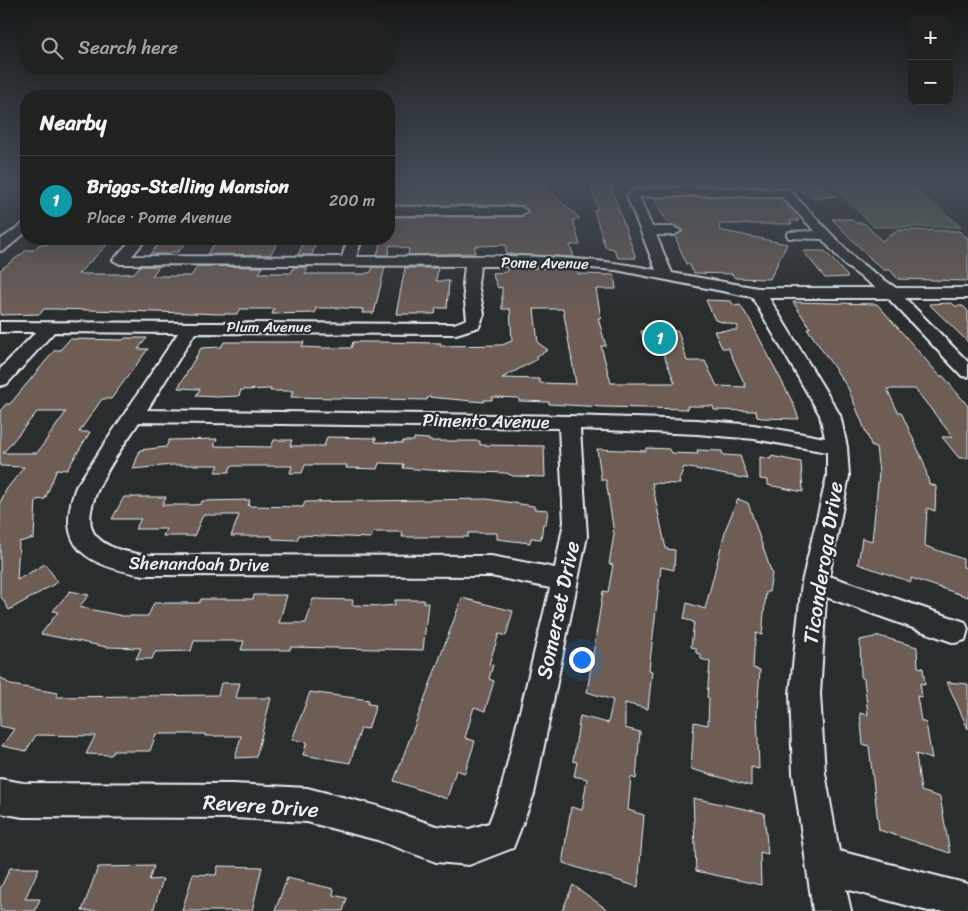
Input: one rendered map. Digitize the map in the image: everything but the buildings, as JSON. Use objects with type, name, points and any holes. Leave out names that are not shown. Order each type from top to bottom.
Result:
[{"type":"street","points":[[645,225],[666,276]]},
{"type":"street","points":[[816,225],[851,263],[892,293],[968,372]]},
{"type":"street","points":[[0,247],[20,231]]},
{"type":"street","points":[[648,231],[674,231]]},
{"type":"street","points":[[794,235],[826,235]]},
{"type":"street","name":"Pome Avenue","points":[[133,245],[120,260],[584,263],[616,266],[707,285],[758,293],[968,293]]},
{"type":"street","points":[[346,262],[353,245]]},
{"type":"street","name":"Plum Avenue","points":[[0,327],[190,326],[456,329],[473,323],[476,317],[471,291],[473,261]]},
{"type":"street","name":"Ticonderoga Drive","points":[[758,293],[830,415],[837,447],[838,476],[815,582],[805,694],[809,773],[832,911]]},
{"type":"street","name":"Shenandoah Drive","points":[[190,326],[86,487],[78,512],[78,524],[90,546],[103,556],[122,563],[144,566],[491,566],[566,581]]},
{"type":"street","points":[[0,380],[50,327]]},
{"type":"street","name":"Pimento Avenue","points":[[132,416],[569,422],[754,432],[837,447]]},
{"type":"street","name":"Somerset Drive","points":[[517,794],[566,581],[576,522],[569,422]]},
{"type":"street","points":[[815,582],[955,631]]},
{"type":"street","name":"Revere Drive","points":[[0,796],[23,800],[233,801],[307,805],[377,823],[436,844],[469,848],[500,836],[517,794]]},
{"type":"street","points":[[823,866],[968,903]]},
{"type":"green space","points":[[871,225],[959,225],[962,227],[874,227]]},
{"type":"place","name":"Briggs-Stelling Mansion","points":[[660,338]]}]
